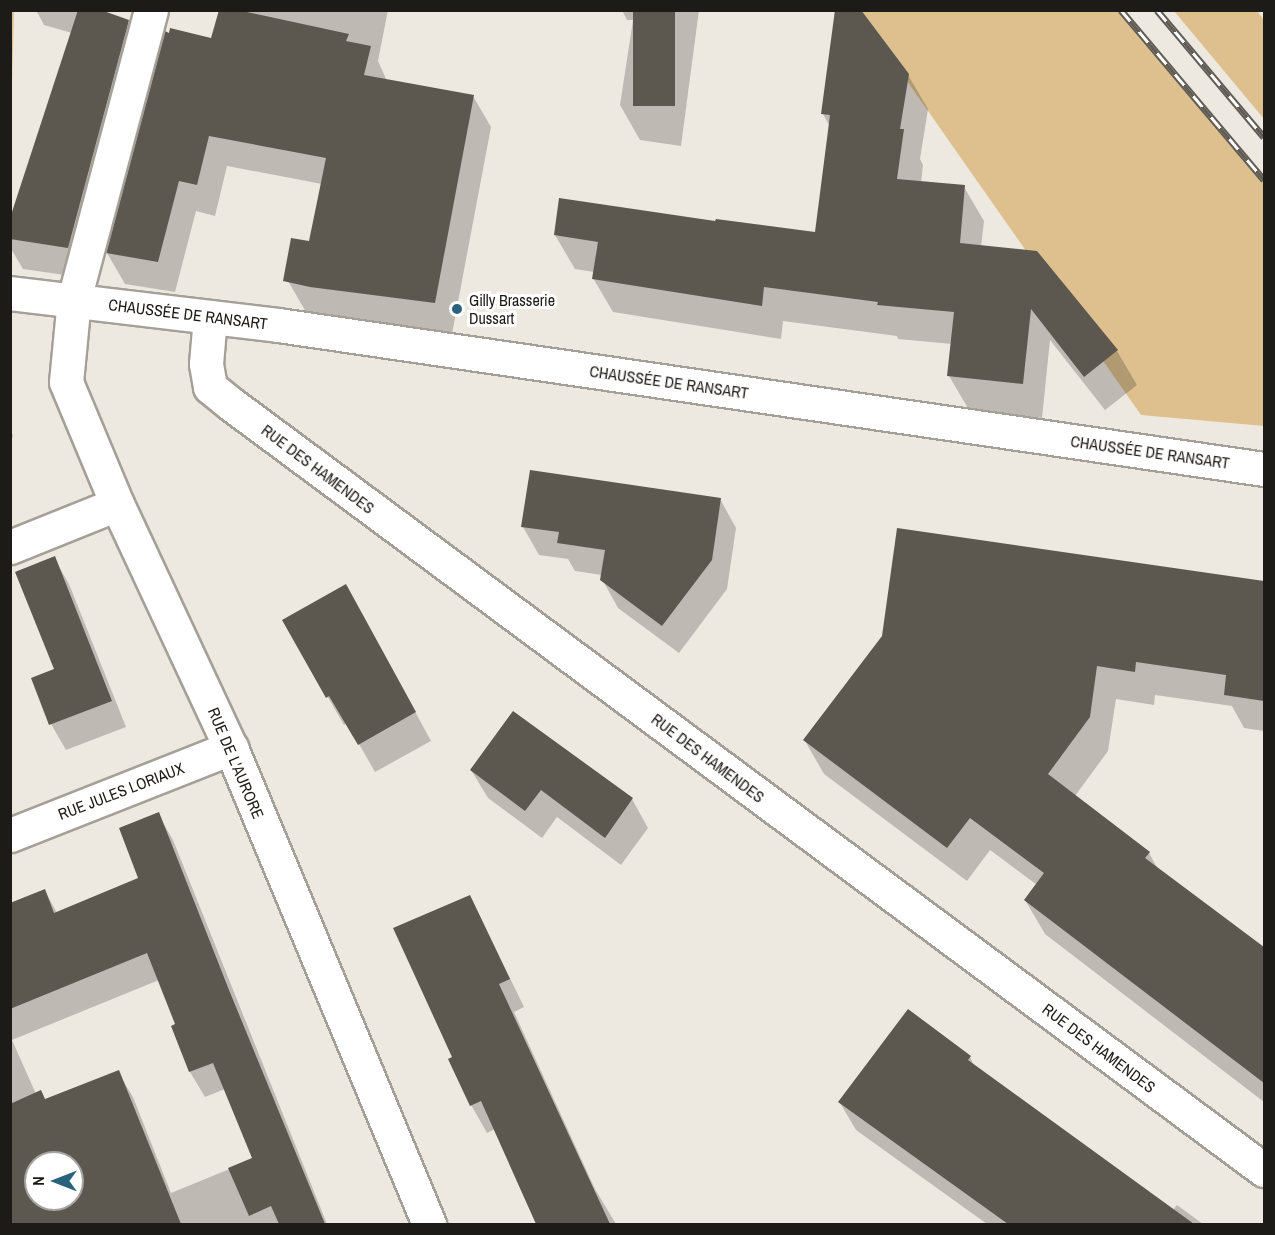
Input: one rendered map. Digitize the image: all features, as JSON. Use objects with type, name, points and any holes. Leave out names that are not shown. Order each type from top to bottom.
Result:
[{"type":"street","name":"RUE DE L'AURORE","points":[[152,10],[74,299],[66,381],[117,504],[231,748],[429,1224]]},
{"type":"street","name":"CHAUSSÉE DE RANSART","points":[[10,292],[210,317],[1264,469]]},
{"type":"street","name":"RUE DES HAMENDES","points":[[210,317],[206,364],[210,387],[231,404],[1264,1170]]},
{"type":"street","points":[[10,547],[117,504]]},
{"type":"street","name":"RUE JULES LORIAUX","points":[[10,835],[231,748]]},
{"type":"shaded area","points":[[10,11],[14,11],[11,121]]},
{"type":"shaded area","points":[[858,11],[1123,11],[1264,182],[1264,426],[1141,415]]},
{"type":"shaded area","points":[[1174,11],[1257,11],[1264,20],[1264,119]]},
{"type":"building","points":[[78,10],[101,10],[129,20],[68,248],[10,239],[10,218]]},
{"type":"building","points":[[219,10],[238,10],[349,34],[346,41],[371,46],[364,75],[474,95],[435,303],[310,287],[283,281],[291,238],[309,241],[326,158],[209,136],[197,185],[179,181],[158,262],[106,253],[165,31],[169,33],[170,28],[211,38]]},
{"type":"building","points":[[633,10],[675,10],[675,106],[633,106]]},
{"type":"building","points":[[835,10],[861,10],[909,74],[900,129],[904,129],[897,179],[965,185],[960,243],[1037,251],[1118,350],[1084,377],[1031,309],[1023,384],[947,376],[954,312],[877,305],[878,302],[764,287],[762,306],[592,279],[598,242],[554,235],[559,198],[715,221],[716,219],[815,232],[830,115],[821,114]]},
{"type":"building","points":[[530,470],[721,498],[712,560],[662,626],[600,580],[605,550],[557,543],[559,532],[521,527]]},
{"type":"building","points":[[897,528],[1264,581],[1264,701],[1224,695],[1226,675],[1136,662],[1135,672],[1097,666],[1090,717],[1048,774],[1150,852],[1145,858],[1264,947],[1264,1083],[1024,900],[1044,873],[970,818],[947,848],[803,740],[882,636]]},
{"type":"building","points":[[55,556],[112,701],[49,725],[31,678],[54,669],[15,572]]},
{"type":"building","points":[[346,584],[416,712],[358,745],[329,696],[326,698],[282,620]]},
{"type":"building","points":[[513,711],[633,798],[605,838],[541,790],[525,811],[470,770]]},
{"type":"building","points":[[159,812],[325,1224],[279,1224],[271,1206],[249,1216],[228,1168],[252,1158],[213,1063],[189,1072],[171,1026],[175,1024],[147,953],[10,1009],[10,903],[45,889],[54,913],[138,878],[119,828]]},
{"type":"building","points":[[470,895],[510,979],[499,984],[610,1224],[536,1224],[481,1101],[470,1106],[448,1059],[452,1057],[393,928]]},
{"type":"building","points":[[908,1009],[971,1056],[968,1060],[1194,1224],[1008,1224],[838,1102]]},
{"type":"building","points":[[119,1070],[181,1224],[10,1224],[10,1104],[41,1090],[45,1099]]},
{"type":"railway","points":[[1121,10],[1264,180]]},
{"type":"railway","points":[[1157,10],[1264,137]]},
{"type":"place","name":"Gilly Brasserie Dussart","points":[[457,309]]}]
